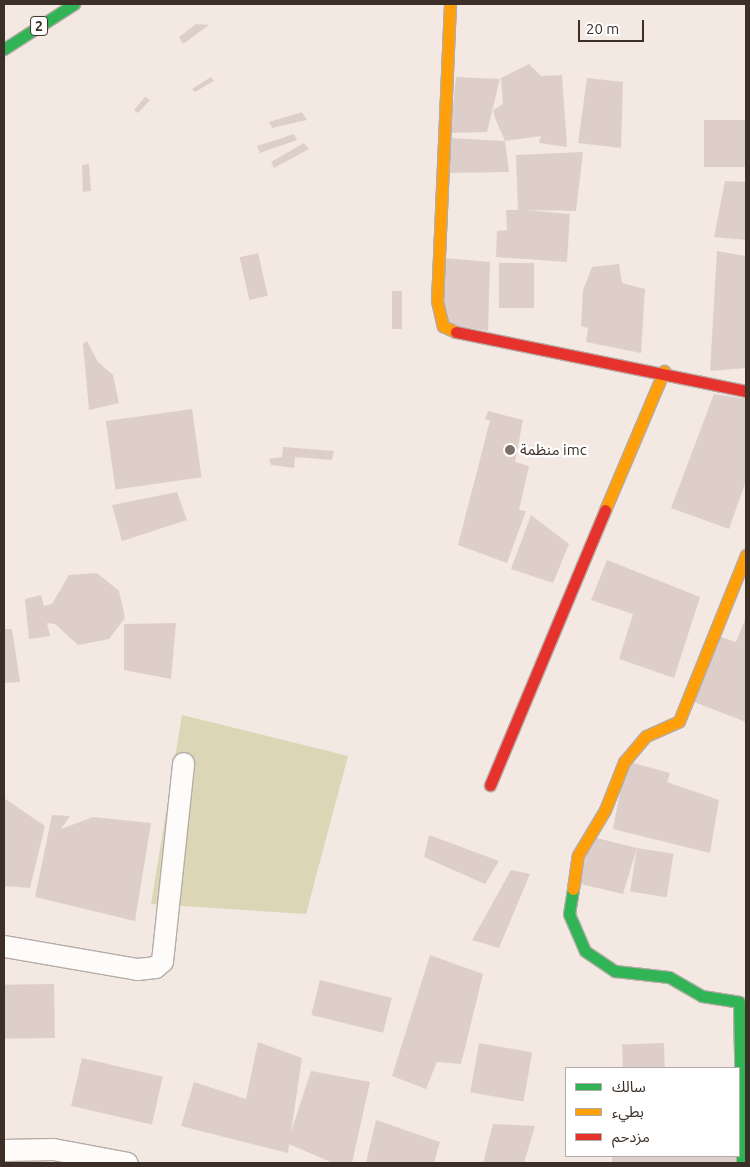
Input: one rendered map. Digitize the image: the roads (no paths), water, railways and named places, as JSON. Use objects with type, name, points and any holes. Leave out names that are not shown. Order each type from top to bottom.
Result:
[{"type":"main road","name":"2","points":[[4,49],[74,4]]},
{"type":"main road","points":[[450,4],[437,301],[443,326],[466,337],[664,371],[746,391]]},
{"type":"main road","points":[[490,785],[664,371]]},
{"type":"main road","points":[[742,1163],[744,1123],[739,1002],[702,996],[668,976],[615,971],[585,951],[569,914],[578,855],[605,810],[624,762],[646,736],[679,721],[746,555]]},
{"type":"street","points":[[4,946],[138,969],[155,968],[162,961],[183,764]]},
{"type":"street","points":[[4,1150],[54,1149],[128,1163]]},
{"type":"place","name":"منظمة imc","points":[[510,450]]}]
